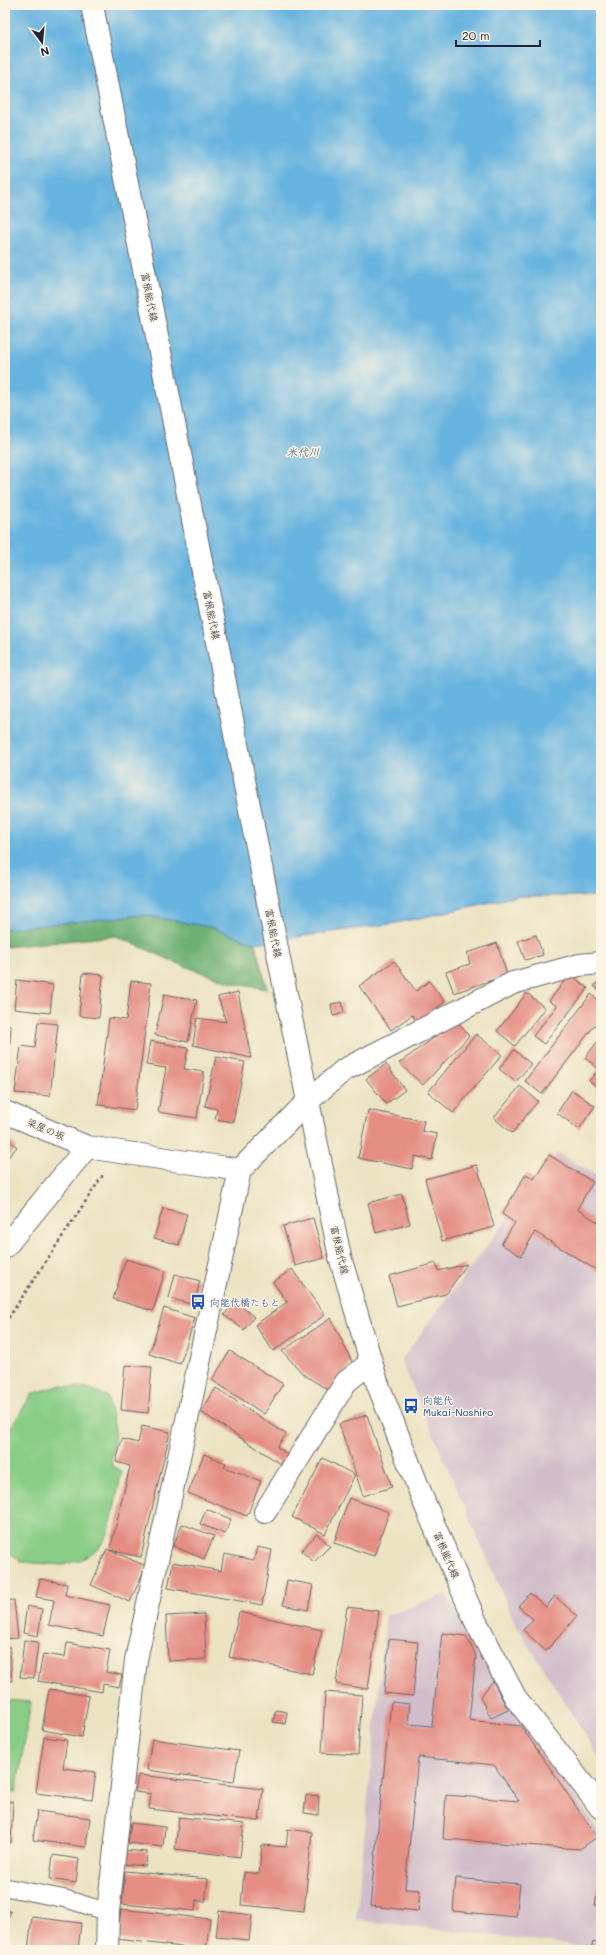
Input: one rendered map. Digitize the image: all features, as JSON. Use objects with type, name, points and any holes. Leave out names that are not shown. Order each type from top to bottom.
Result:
[{"type":"main road","name":"富根能代線","points":[[92,5],[284,984],[340,1257],[377,1382],[424,1502],[486,1641],[515,1697],[601,1808]]},
{"type":"main road","points":[[107,1950],[108,1912],[136,1660],[240,1170],[308,1101],[344,1070],[513,983],[579,965],[601,963]]},
{"type":"main road","name":"梁屋の坂","points":[[5,1112],[87,1147],[118,1153],[240,1170]]},
{"type":"main road","points":[[5,1247],[87,1147]]},
{"type":"main road","points":[[265,1512],[346,1382],[371,1362]]},
{"type":"lane","points":[[5,1887],[66,1899],[108,1912]]},
{"type":"path","points":[[5,1323],[118,1153]]},
{"type":"shaded area","points":[[557,1153],[601,1178],[601,1195],[598,1199],[601,1201],[601,1760],[516,1625],[401,1360]]},
{"type":"shaded area","points":[[445,1594],[507,1695],[601,1836],[601,1950],[584,1950],[585,1946],[356,1920],[386,1616]]},
{"type":"green space","points":[[143,915],[210,927],[255,943],[267,989],[235,984],[184,966],[116,936],[5,947],[5,929]]},
{"type":"green space","points":[[58,1386],[88,1388],[107,1396],[115,1430],[111,1465],[122,1471],[109,1532],[99,1548],[83,1559],[62,1565],[22,1562],[5,1549],[5,1437],[32,1394]]},
{"type":"green space","points":[[5,1700],[31,1702],[16,1792],[5,1791]]},
{"type":"water","name":"米代川","points":[[5,5],[601,5],[601,896],[518,896],[397,923],[255,943],[210,927],[143,915],[5,929]]},
{"type":"building","points":[[536,935],[543,955],[525,960],[518,941]]},
{"type":"building","points":[[497,943],[507,975],[454,993],[446,972],[470,964],[467,953]]},
{"type":"building","points":[[394,961],[416,991],[429,981],[445,1002],[417,1022],[412,1015],[391,1030],[359,986]]},
{"type":"building","points":[[83,973],[103,975],[99,1018],[79,1016]]},
{"type":"building","points":[[570,974],[588,988],[544,1044],[533,1036],[557,1006],[549,1001]]},
{"type":"building","points":[[601,978],[601,992],[594,986]]},
{"type":"building","points":[[17,980],[53,985],[50,1013],[14,1009]]},
{"type":"building","points":[[131,981],[151,983],[135,1110],[98,1105],[109,1018],[126,1020]]},
{"type":"building","points":[[238,992],[251,1058],[193,1045],[197,1018],[226,1022],[218,997]]},
{"type":"building","points":[[527,993],[545,1008],[515,1046],[497,1031]]},
{"type":"building","points":[[164,994],[197,1000],[188,1042],[155,1035]]},
{"type":"building","points":[[591,994],[601,1002],[601,1017],[542,1094],[525,1081]]},
{"type":"building","points":[[342,1002],[344,1013],[333,1016],[331,1004]]},
{"type":"building","points":[[457,1021],[469,1036],[423,1085],[399,1063]]},
{"type":"building","points":[[38,1022],[58,1024],[50,1096],[15,1093],[21,1046],[35,1048]]},
{"type":"building","points":[[5,1025],[11,1026],[7,1087],[5,1087]]},
{"type":"building","points":[[476,1034],[502,1055],[453,1113],[428,1092]]},
{"type":"building","points":[[601,1037],[601,1090],[589,1081],[599,1069],[585,1058]]},
{"type":"building","points":[[150,1041],[188,1048],[184,1069],[204,1072],[197,1118],[158,1112],[166,1068],[146,1065]]},
{"type":"building","points":[[514,1050],[531,1064],[516,1082],[499,1069]]},
{"type":"building","points":[[216,1057],[245,1062],[233,1122],[215,1119],[217,1109],[205,1106]]},
{"type":"building","points":[[386,1064],[405,1090],[386,1104],[366,1079]]},
{"type":"building","points":[[520,1086],[538,1101],[512,1133],[494,1118]]},
{"type":"building","points":[[572,1090],[595,1106],[579,1129],[557,1113]]},
{"type":"building","points":[[368,1110],[424,1121],[422,1131],[437,1134],[432,1160],[415,1156],[412,1169],[358,1158]]},
{"type":"building","points":[[5,1137],[17,1147],[5,1161]]},
{"type":"building","points":[[549,1155],[593,1182],[577,1209],[601,1224],[601,1273],[535,1232],[521,1256],[501,1244],[515,1223],[502,1214],[526,1174],[534,1179]]},
{"type":"building","points":[[477,1165],[494,1227],[442,1241],[425,1179]]},
{"type":"building","points":[[402,1194],[410,1224],[376,1233],[368,1203]]},
{"type":"building","points":[[163,1208],[187,1214],[179,1245],[154,1238]]},
{"type":"building","points":[[313,1218],[324,1258],[295,1266],[283,1226]]},
{"type":"building","points":[[126,1259],[165,1271],[153,1311],[113,1299]]},
{"type":"building","points":[[436,1263],[438,1271],[467,1264],[446,1294],[397,1306],[389,1276]]},
{"type":"building","points":[[292,1269],[325,1315],[273,1351],[255,1325],[287,1302],[273,1282]]},
{"type":"building","points":[[175,1274],[200,1281],[194,1305],[169,1298]]},
{"type":"building","points":[[235,1301],[254,1317],[244,1330],[224,1315]]},
{"type":"building","points":[[164,1308],[195,1318],[180,1364],[149,1354]]},
{"type":"building","points":[[331,1318],[352,1362],[331,1392],[303,1374],[282,1351]]},
{"type":"building","points":[[230,1351],[283,1384],[264,1414],[212,1380]]},
{"type":"building","points":[[125,1365],[152,1367],[148,1413],[121,1410]]},
{"type":"building","points":[[216,1388],[286,1434],[277,1447],[291,1456],[284,1466],[201,1412]]},
{"type":"building","points":[[367,1415],[392,1487],[363,1496],[339,1424]]},
{"type":"building","points":[[142,1426],[170,1432],[141,1557],[110,1550],[130,1466],[116,1462],[122,1439],[138,1443]]},
{"type":"building","points":[[204,1454],[226,1463],[224,1467],[261,1481],[247,1516],[188,1493]]},
{"type":"building","points":[[323,1458],[355,1475],[325,1534],[292,1517]]},
{"type":"building","points":[[349,1498],[389,1512],[374,1556],[334,1543]]},
{"type":"building","points":[[206,1509],[231,1519],[225,1534],[200,1524]]},
{"type":"building","points":[[182,1524],[214,1536],[204,1559],[173,1546]]},
{"type":"building","points":[[317,1534],[330,1546],[314,1562],[301,1551]]},
{"type":"building","points":[[257,1547],[272,1550],[262,1605],[168,1588],[173,1562],[221,1571],[224,1554],[254,1560]]},
{"type":"building","points":[[107,1549],[146,1566],[130,1602],[91,1585]]},
{"type":"building","points":[[40,1579],[67,1584],[65,1595],[110,1605],[103,1636],[49,1625],[54,1600],[36,1597]]},
{"type":"building","points":[[287,1580],[313,1585],[308,1610],[283,1605]]},
{"type":"building","points":[[530,1593],[546,1607],[555,1596],[577,1616],[546,1651],[523,1630],[533,1619],[518,1606]]},
{"type":"building","points":[[14,1600],[18,1638],[5,1639],[5,1601]]},
{"type":"building","points":[[27,1606],[42,1609],[38,1636],[23,1633]]},
{"type":"building","points":[[347,1607],[379,1611],[368,1689],[336,1684]]},
{"type":"building","points":[[239,1612],[322,1630],[312,1674],[229,1657]]},
{"type":"building","points":[[204,1614],[206,1659],[168,1661],[166,1616]]},
{"type":"building","points":[[442,1633],[466,1636],[476,1656],[469,1720],[521,1726],[597,1837],[580,1849],[443,1839],[446,1795],[519,1801],[494,1765],[418,1757],[405,1889],[420,1890],[418,1911],[370,1906],[391,1702],[410,1704],[408,1724],[432,1726]]},
{"type":"building","points":[[389,1639],[418,1642],[413,1696],[384,1693]]},
{"type":"building","points":[[24,1640],[38,1642],[34,1678],[20,1677]]},
{"type":"building","points":[[67,1643],[110,1650],[106,1672],[122,1675],[119,1687],[103,1684],[102,1692],[38,1681],[43,1654],[65,1657]]},
{"type":"building","points":[[5,1647],[10,1647],[12,1681],[5,1681]]},
{"type":"building","points":[[493,1681],[508,1710],[491,1718],[480,1697]]},
{"type":"building","points":[[49,1689],[89,1696],[82,1737],[42,1730]]},
{"type":"building","points":[[325,1692],[362,1695],[358,1755],[322,1753]]},
{"type":"building","points":[[276,1710],[287,1712],[285,1724],[273,1722]]},
{"type":"building","points":[[44,1737],[67,1740],[63,1768],[96,1772],[92,1800],[36,1793]]},
{"type":"building","points":[[152,1739],[239,1751],[234,1782],[147,1770]]},
{"type":"building","points":[[138,1775],[263,1789],[259,1821],[149,1809],[151,1794],[135,1792]]},
{"type":"building","points":[[306,1795],[319,1796],[318,1815],[304,1813]]},
{"type":"building","points":[[5,1801],[13,1802],[11,1843],[5,1842]]},
{"type":"building","points":[[37,1811],[90,1818],[86,1847],[33,1840]]},
{"type":"building","points":[[179,1817],[244,1824],[240,1857],[175,1849]]},
{"type":"building","points":[[131,1823],[165,1827],[163,1847],[128,1843]]},
{"type":"building","points":[[288,1829],[312,1832],[304,1911],[241,1905],[244,1872],[259,1874],[262,1845],[286,1847]]},
{"type":"building","points":[[123,1850],[147,1852],[146,1866],[122,1864]]},
{"type":"building","points":[[53,1855],[79,1859],[76,1883],[50,1879]]},
{"type":"building","points":[[125,1871],[208,1879],[205,1902],[196,1900],[195,1911],[122,1904]]},
{"type":"building","points":[[601,1877],[601,1906],[595,1905]]},
{"type":"building","points":[[456,1878],[520,1884],[516,1917],[453,1911]]},
{"type":"building","points":[[5,1909],[11,1912],[5,1924]]},
{"type":"building","points":[[121,1909],[210,1919],[206,1950],[117,1939]]},
{"type":"building","points":[[219,1911],[252,1915],[249,1940],[216,1937]]},
{"type":"building","points":[[32,1917],[81,1923],[78,1950],[28,1950]]},
{"type":"building","points":[[593,1941],[601,1943],[601,1950],[591,1950]]},
{"type":"place","name":"向能代橋たもと","points":[[198,1302]]},
{"type":"place","name":"向能代 Mukai-Noshiro","points":[[411,1406]]}]
